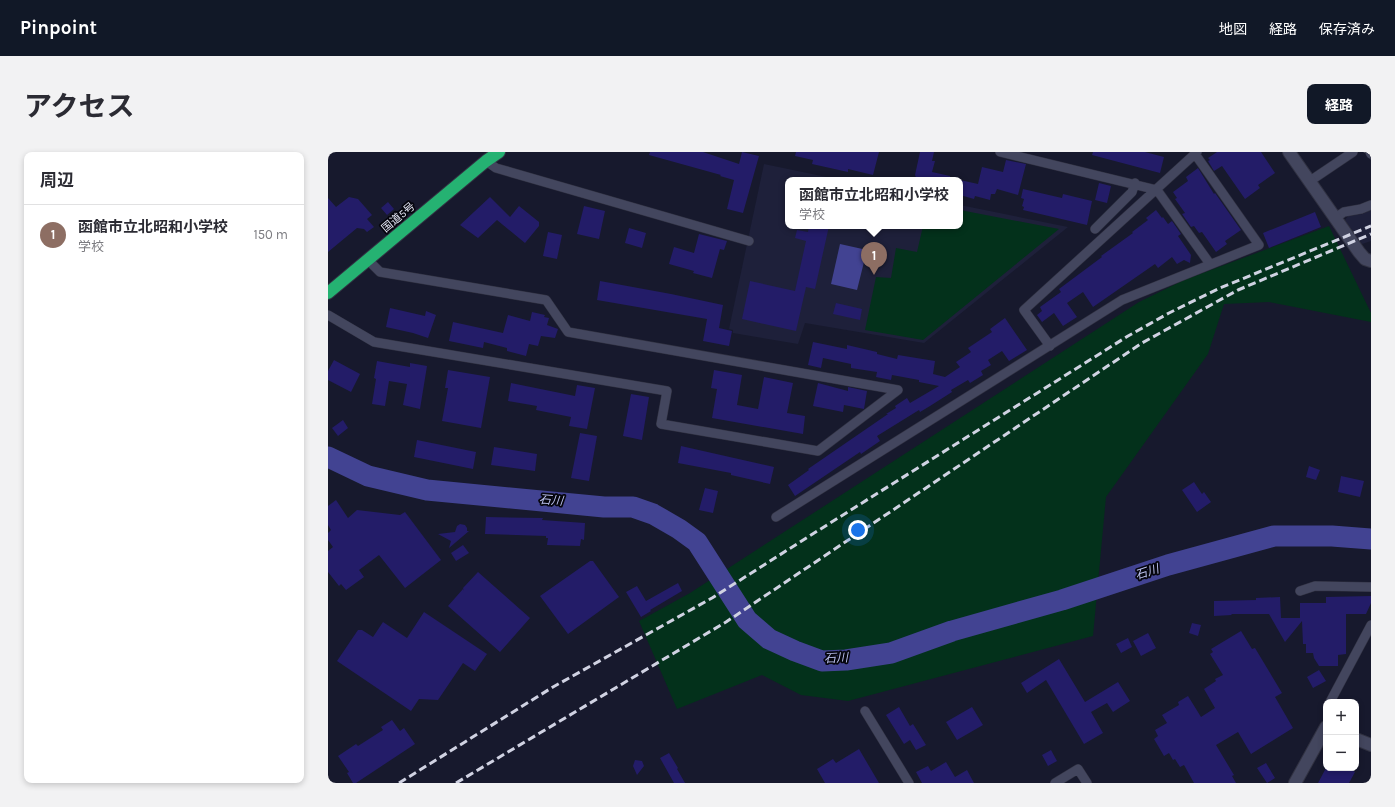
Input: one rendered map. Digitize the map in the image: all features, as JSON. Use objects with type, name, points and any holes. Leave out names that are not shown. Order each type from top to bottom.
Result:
[{"type":"highway","name":"国道5号","points":[[328,292],[368,260],[487,157],[499,152]]},
{"type":"street","points":[[1000,152],[1135,183],[1157,190],[1210,264]]},
{"type":"street","points":[[1289,152],[1359,252],[1365,259],[1371,261]]},
{"type":"street","points":[[1310,181],[1353,152]]},
{"type":"street","points":[[776,517],[1050,346],[1122,300],[1259,245],[1196,153],[1024,310],[1050,346]]},
{"type":"street","points":[[487,157],[496,168],[749,241]]},
{"type":"street","points":[[1095,229],[1132,192],[1135,183]]},
{"type":"street","points":[[1335,218],[1344,212],[1361,209],[1371,205]]},
{"type":"street","points":[[328,315],[374,342],[667,391],[661,424],[818,451],[898,390],[568,332],[546,300],[380,272],[368,260]]},
{"type":"street","points":[[1300,591],[1315,586],[1371,587]]},
{"type":"street","points":[[1332,699],[1371,625]]},
{"type":"street","points":[[864,711],[909,783]]},
{"type":"street","points":[[1295,783],[1323,732]]},
{"type":"street","points":[[1359,740],[1371,745]]},
{"type":"street","points":[[1055,783],[1078,769],[1087,783]]},
{"type":"shaded area","points":[[764,164],[827,177],[785,177],[785,229],[963,229],[963,206],[1068,227],[924,343],[805,323],[798,344],[733,333],[733,330],[729,329]]},
{"type":"shaded area","points":[[1371,210],[1371,241],[1362,244],[1345,220],[1348,216],[1362,214]]},
{"type":"shaded area","points":[[840,244],[867,250],[857,290],[831,284]]},
{"type":"green space","points":[[963,211],[1059,229],[923,340],[865,330],[876,277],[891,278],[896,248],[917,252],[922,229],[963,229]]},
{"type":"green space","points":[[1329,226],[1371,313],[1371,322],[1269,302],[1224,304],[1208,354],[1106,497],[1093,636],[848,701],[801,695],[762,675],[677,709],[639,621],[690,593],[1139,302],[1184,280]]},
{"type":"building","points":[[650,152],[703,152],[739,164],[742,152],[759,156],[743,213],[727,209],[734,180],[649,155]]},
{"type":"building","points":[[796,152],[879,152],[873,175],[848,169],[848,172],[812,164],[813,160],[795,156]]},
{"type":"building","points":[[920,152],[934,152],[932,161],[935,161],[932,172],[950,177],[916,177]]},
{"type":"building","points":[[1093,152],[1145,152],[1164,157],[1160,173],[1092,155]]},
{"type":"building","points":[[1217,152],[1261,152],[1275,173],[1258,185],[1260,188],[1245,199],[1222,166],[1214,171],[1208,161],[1210,160],[1208,158]]},
{"type":"building","points":[[1006,160],[1026,164],[1018,195],[997,189],[995,194],[991,194],[990,200],[975,196],[974,199],[963,196],[963,181],[978,184],[982,167],[1003,172]]},
{"type":"building","points":[[1198,168],[1214,194],[1215,193],[1241,230],[1225,241],[1227,244],[1216,252],[1202,232],[1199,233],[1194,226],[1191,227],[1182,214],[1185,213],[1175,199],[1177,198],[1173,192],[1188,181],[1186,177]]},
{"type":"building","points":[[1099,183],[1111,186],[1107,203],[1095,200]]},
{"type":"building","points":[[1023,189],[1062,198],[1063,194],[1092,201],[1087,225],[1023,210],[1024,207],[1022,206],[1024,199],[1021,198]]},
{"type":"building","points":[[349,197],[358,199],[372,215],[367,219],[374,227],[367,232],[364,229],[357,228],[328,252],[328,198],[336,207]]},
{"type":"building","points":[[490,197],[510,217],[519,206],[539,222],[539,226],[525,243],[497,220],[478,238],[460,225]]},
{"type":"building","points":[[388,202],[394,209],[387,215],[381,208]]},
{"type":"building","points":[[584,206],[605,211],[599,239],[577,234]]},
{"type":"building","points":[[1156,210],[1168,224],[1172,221],[1181,234],[1178,236],[1191,255],[1190,263],[1184,260],[1177,264],[1172,257],[1158,268],[1155,264],[1093,307],[1083,292],[1067,303],[1077,317],[1063,326],[1054,313],[1042,322],[1037,315],[1042,311],[1040,307],[1061,292],[1059,289],[1133,233],[1132,232],[1148,220],[1146,218]]},
{"type":"building","points":[[1315,212],[1321,227],[1269,248],[1263,233]]},
{"type":"building","points":[[629,228],[646,233],[642,248],[625,243]]},
{"type":"building","points":[[808,229],[828,229],[815,289],[806,287],[796,331],[742,319],[750,281],[795,291],[806,241],[795,238],[797,230],[808,232]]},
{"type":"building","points":[[548,232],[562,235],[557,259],[543,256]]},
{"type":"building","points":[[699,234],[727,241],[724,250],[720,249],[712,278],[669,264],[674,247],[694,253]]},
{"type":"building","points":[[600,281],[723,305],[719,328],[732,331],[729,346],[703,341],[707,319],[597,300]]},
{"type":"building","points":[[836,303],[862,309],[860,320],[833,314]]},
{"type":"building","points":[[390,308],[425,316],[426,311],[436,315],[428,338],[386,327]]},
{"type":"building","points":[[532,312],[545,315],[544,317],[549,318],[547,325],[558,329],[555,338],[541,336],[538,346],[529,344],[526,356],[507,351],[507,348],[484,342],[483,348],[449,341],[453,322],[503,333],[508,315],[530,321]]},
{"type":"building","points":[[1005,318],[1027,350],[1009,361],[1002,351],[988,360],[991,365],[981,371],[983,375],[970,383],[968,380],[951,390],[952,392],[930,406],[920,412],[919,410],[877,436],[880,441],[861,454],[860,452],[795,496],[788,485],[809,470],[808,469],[888,414],[886,414],[896,408],[895,406],[907,398],[910,403],[939,386],[919,382],[919,380],[892,375],[891,380],[876,377],[877,372],[851,368],[851,364],[823,358],[821,368],[808,365],[813,342],[847,349],[847,345],[877,352],[877,354],[897,359],[898,355],[935,361],[933,374],[945,377],[960,367],[956,362],[971,352],[968,348],[992,332],[990,329]]},
{"type":"building","points":[[334,360],[360,374],[351,392],[328,380],[328,371]]},
{"type":"building","points":[[377,361],[410,367],[410,363],[427,366],[420,409],[403,405],[407,384],[389,381],[385,406],[372,404]]},
{"type":"building","points":[[448,370],[490,377],[481,428],[442,421],[448,388],[445,388]]},
{"type":"building","points":[[714,370],[742,375],[737,405],[758,409],[764,377],[793,383],[787,413],[805,416],[803,434],[712,418],[717,389],[711,388]]},
{"type":"building","points":[[511,383],[575,396],[577,385],[595,388],[587,429],[569,426],[571,417],[536,410],[537,406],[508,401]]},
{"type":"building","points":[[818,383],[848,391],[848,387],[867,391],[864,409],[844,405],[843,412],[813,406]]},
{"type":"building","points":[[631,394],[649,397],[642,440],[623,436]]},
{"type":"building","points":[[343,420],[348,428],[338,436],[332,428]]},
{"type":"building","points":[[580,433],[597,436],[589,481],[571,478]]},
{"type":"building","points":[[417,440],[476,452],[473,469],[414,457]]},
{"type":"building","points":[[681,446],[774,467],[770,484],[731,475],[731,473],[678,463]]},
{"type":"building","points":[[494,447],[537,454],[535,471],[491,465]]},
{"type":"building","points":[[1309,466],[1320,470],[1316,480],[1306,477]]},
{"type":"building","points":[[1341,476],[1364,481],[1360,497],[1338,492]]},
{"type":"building","points":[[1194,482],[1202,494],[1204,492],[1211,502],[1197,512],[1182,490]]},
{"type":"building","points":[[705,488],[718,491],[713,513],[699,510]]},
{"type":"building","points":[[336,500],[348,518],[357,510],[400,515],[405,512],[441,560],[405,588],[379,555],[359,570],[364,577],[346,590],[341,584],[339,586],[328,572],[328,551],[333,547],[328,540],[328,533],[331,530],[328,525],[328,506]]},
{"type":"building","points":[[486,517],[543,518],[542,520],[585,523],[584,540],[581,539],[580,546],[547,545],[548,538],[546,538],[546,536],[485,534]]},
{"type":"building","points":[[460,524],[465,525],[467,531],[469,531],[449,548],[451,541],[438,534],[455,532],[457,526]]},
{"type":"building","points":[[463,545],[469,553],[456,561],[451,553]]},
{"type":"building","points":[[590,561],[593,561],[619,597],[568,634],[540,596]]},
{"type":"building","points":[[478,572],[530,618],[500,652],[448,606],[463,589],[464,591],[463,588]]},
{"type":"building","points":[[678,583],[682,591],[641,617],[626,592],[637,586],[646,601]]},
{"type":"building","points":[[1371,596],[1371,603],[1366,614],[1346,614],[1346,654],[1338,655],[1338,666],[1319,666],[1313,653],[1306,653],[1306,644],[1303,644],[1302,621],[1285,642],[1269,614],[1231,614],[1232,615],[1214,616],[1214,601],[1256,600],[1256,598],[1280,597],[1281,618],[1300,618],[1300,603],[1326,603],[1326,597]]},
{"type":"building","points":[[424,612],[487,654],[475,671],[463,663],[438,700],[419,699],[411,711],[337,661],[358,630],[362,630],[373,637],[383,622],[407,638]]},
{"type":"building","points":[[1192,623],[1201,625],[1198,636],[1189,633]]},
{"type":"building","points":[[1241,631],[1252,649],[1255,648],[1282,693],[1275,697],[1293,728],[1251,754],[1238,732],[1216,745],[1234,775],[1232,776],[1236,783],[1194,783],[1184,765],[1180,767],[1169,753],[1164,756],[1154,739],[1158,736],[1155,730],[1167,723],[1162,715],[1179,705],[1178,702],[1188,696],[1201,717],[1215,708],[1204,689],[1216,681],[1215,679],[1223,675],[1210,654],[1213,652],[1211,649]]},
{"type":"building","points":[[1148,633],[1156,648],[1141,656],[1133,641]]},
{"type":"building","points":[[1128,638],[1132,647],[1121,653],[1116,644]]},
{"type":"building","points":[[1059,659],[1085,702],[1118,682],[1130,701],[1113,712],[1107,703],[1091,712],[1103,733],[1084,744],[1046,680],[1027,693],[1021,683]]},
{"type":"building","points":[[1319,670],[1326,681],[1313,688],[1307,677]]},
{"type":"building","points":[[899,707],[910,726],[913,724],[926,745],[916,750],[910,740],[904,744],[886,715]]},
{"type":"building","points":[[972,707],[983,725],[957,740],[946,722]]},
{"type":"building","points":[[392,720],[400,731],[404,728],[415,744],[356,783],[353,783],[347,773],[349,772],[338,756],[356,744],[358,746],[383,730],[381,727]]},
{"type":"building","points":[[859,749],[879,783],[825,783],[817,769],[833,759],[836,763]]},
{"type":"building","points":[[1051,750],[1057,761],[1048,766],[1042,755]]},
{"type":"building","points":[[669,753],[685,783],[674,783],[660,758]]},
{"type":"building","points":[[635,760],[642,761],[644,766],[637,775],[633,766]]},
{"type":"building","points":[[946,762],[955,777],[967,770],[974,783],[922,783],[916,772],[928,766],[931,771]]},
{"type":"building","points":[[1266,763],[1275,778],[1267,783],[1257,768]]},
{"type":"building","points":[[1324,771],[1355,772],[1349,783],[1318,783]]},
{"type":"waterway","name":"石川","points":[[328,457],[368,476],[427,490],[604,507],[633,507],[653,514],[679,529],[697,542],[747,620],[769,639],[822,661],[846,660],[891,653],[952,631],[1062,600],[1168,565],[1274,536],[1332,536],[1371,539]]},
{"type":"railway","points":[[399,783],[553,687],[712,598],[1128,336],[1169,313],[1220,288],[1371,226]]},
{"type":"railway","points":[[456,783],[726,622],[1142,343],[1238,290],[1371,234]]},
{"type":"place","name":"函館市立北昭和小学校","points":[[874,275]]}]
